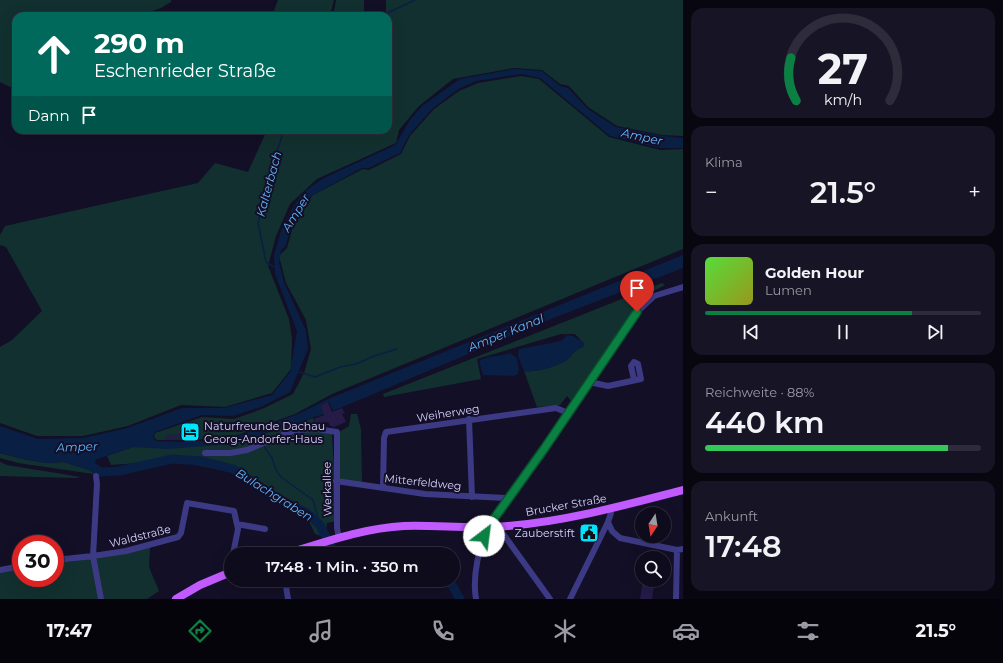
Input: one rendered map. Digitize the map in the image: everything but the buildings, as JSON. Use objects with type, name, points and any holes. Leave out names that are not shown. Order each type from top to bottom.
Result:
[{"type":"main road","name":"Brucker Straße","points":[[309,547],[373,530],[404,526],[488,527],[570,518],[683,490]]},
{"type":"main road","points":[[176,599],[200,585],[224,575]]},
{"type":"street","points":[[476,599],[475,588],[477,568],[482,541],[488,527],[637,312],[654,296],[683,287]]},
{"type":"street","points":[[589,382],[608,386],[634,380]]},
{"type":"street","name":"Weiherweg","points":[[383,488],[384,438],[386,432],[468,419],[556,408],[568,413]]},
{"type":"street","points":[[468,419],[472,497]]},
{"type":"street","name":"Werkallee","points":[[205,453],[247,450],[295,430],[317,429],[337,432],[336,539]]},
{"type":"street","name":"Waldstraße","points":[[96,476],[97,484],[93,556],[101,599]]},
{"type":"street","name":"Mitterfeldweg","points":[[336,481],[425,494],[506,498],[508,500]]},
{"type":"street","name":"Waldstraße","points":[[64,559],[126,551],[178,537],[181,533],[187,503],[231,510],[236,514],[237,524]]},
{"type":"street","points":[[570,599],[608,522],[611,513],[610,509]]},
{"type":"street","points":[[608,522],[612,531],[620,538],[680,550],[676,599]]},
{"type":"street","points":[[234,547],[238,529],[237,524],[265,529]]},
{"type":"street","points":[[504,535],[550,599]]},
{"type":"street","points":[[0,570],[12,568]]},
{"type":"street","points":[[286,587],[288,599]]},
{"type":"green space","points":[[0,0],[171,0],[171,2],[161,8],[150,12],[12,12],[12,85],[10,87],[0,82]]},
{"type":"green space","points":[[278,0],[334,0],[331,12],[274,12]]},
{"type":"green space","points":[[336,0],[364,0],[364,12],[334,12]]},
{"type":"green space","points":[[386,0],[683,0],[683,136],[662,135],[617,126],[588,107],[569,86],[560,84],[542,70],[514,68],[453,79],[419,106],[399,130],[396,143],[317,179],[290,204],[276,236],[268,266],[289,319],[292,339],[291,369],[272,393],[225,407],[181,405],[128,426],[83,436],[37,436],[0,423],[0,347],[12,340],[42,311],[6,247],[0,245],[0,235],[5,226],[198,183],[215,163],[248,172],[265,134],[392,134],[392,12],[386,12]]},
{"type":"green space","points":[[521,76],[539,79],[609,137],[660,150],[683,149],[683,249],[332,394],[295,414],[227,439],[157,440],[154,437],[155,433],[202,417],[234,419],[262,409],[293,394],[304,373],[311,349],[306,320],[286,283],[279,256],[287,248],[295,219],[313,195],[363,169],[369,170],[401,154],[410,136],[434,109],[459,91],[478,83]]},
{"type":"green space","points":[[662,283],[665,285],[648,294],[633,312],[571,401],[567,396],[560,405],[537,407],[524,371],[534,371],[564,362],[576,350],[583,347],[584,344],[575,334],[561,334],[477,359],[481,379],[384,397],[383,394]]},
{"type":"green space","points":[[351,414],[357,414],[361,429],[362,483],[339,480],[339,432],[349,426]]},
{"type":"green space","points":[[313,418],[318,432],[332,433],[337,521],[327,523],[326,534],[321,536],[315,534],[306,515],[272,500],[234,473],[182,462],[153,462],[111,465],[107,456],[133,447],[232,444]]},
{"type":"green space","points":[[0,453],[47,463],[64,462],[95,472],[93,474],[18,463],[0,458]]},
{"type":"green space","points":[[0,462],[7,465],[81,477],[0,476]]},
{"type":"green space","points":[[150,547],[149,567],[159,591],[147,599],[0,599],[0,572],[12,570],[12,587],[64,587],[64,560]]},
{"type":"water","points":[[514,69],[542,71],[560,86],[568,88],[588,109],[616,127],[683,138],[683,148],[660,148],[610,136],[540,78],[521,74],[477,81],[460,88],[433,108],[409,135],[400,153],[369,168],[362,168],[311,196],[293,223],[285,247],[281,250],[279,262],[284,282],[306,331],[308,349],[290,392],[261,407],[233,416],[202,415],[155,432],[153,437],[156,441],[185,442],[229,439],[298,414],[328,399],[683,255],[683,268],[556,317],[333,411],[329,402],[320,406],[324,414],[232,444],[167,449],[133,447],[95,460],[97,469],[95,472],[64,462],[47,463],[0,453],[0,426],[38,439],[83,438],[127,428],[182,408],[224,408],[272,395],[290,372],[297,331],[275,274],[274,255],[281,231],[300,197],[308,189],[324,178],[395,145],[410,120],[422,106],[460,79]]},
{"type":"water","points":[[567,335],[573,336],[584,343],[583,347],[576,350],[564,362],[540,370],[524,371],[518,356],[519,349],[561,341]]},
{"type":"water","points":[[510,353],[517,358],[519,370],[518,374],[514,376],[483,375],[479,361]]},
{"type":"waterway","name":"Kalterbach","points":[[390,12],[415,0]]},
{"type":"waterway","name":"Kalterbach","points":[[274,267],[266,262],[258,223],[270,174],[283,134]]},
{"type":"waterway","points":[[299,372],[315,377],[340,367],[356,364],[374,356],[397,349]]},
{"type":"waterway","name":"Bulachgraben","points":[[256,435],[260,442]]},
{"type":"waterway","name":"Bulachgraben","points":[[263,445],[272,458],[276,470],[281,477],[313,500],[320,525]]},
{"type":"waterway","name":"Bulachgraben","points":[[87,464],[101,472],[119,471],[172,459],[202,461],[233,469],[273,496],[307,513],[320,525],[331,547]]},
{"type":"waterway","name":"Bulachgraben","points":[[453,587],[460,599]]},
{"type":"place","name":"Naturfreunde Dachau Georg-Andorfer-Haus","points":[[190,432]]},
{"type":"place","name":"Zauberstift","points":[[589,533]]},
{"type":"route","points":[[484,536],[488,527],[544,449],[637,312]]},
{"type":"water label","name":"Amper","points":[[642,137]]},
{"type":"water label","name":"Amper","points":[[296,213]]},
{"type":"water label","name":"Amper Kanal","points":[[506,333]]},
{"type":"water label","name":"Amper","points":[[77,447]]}]
